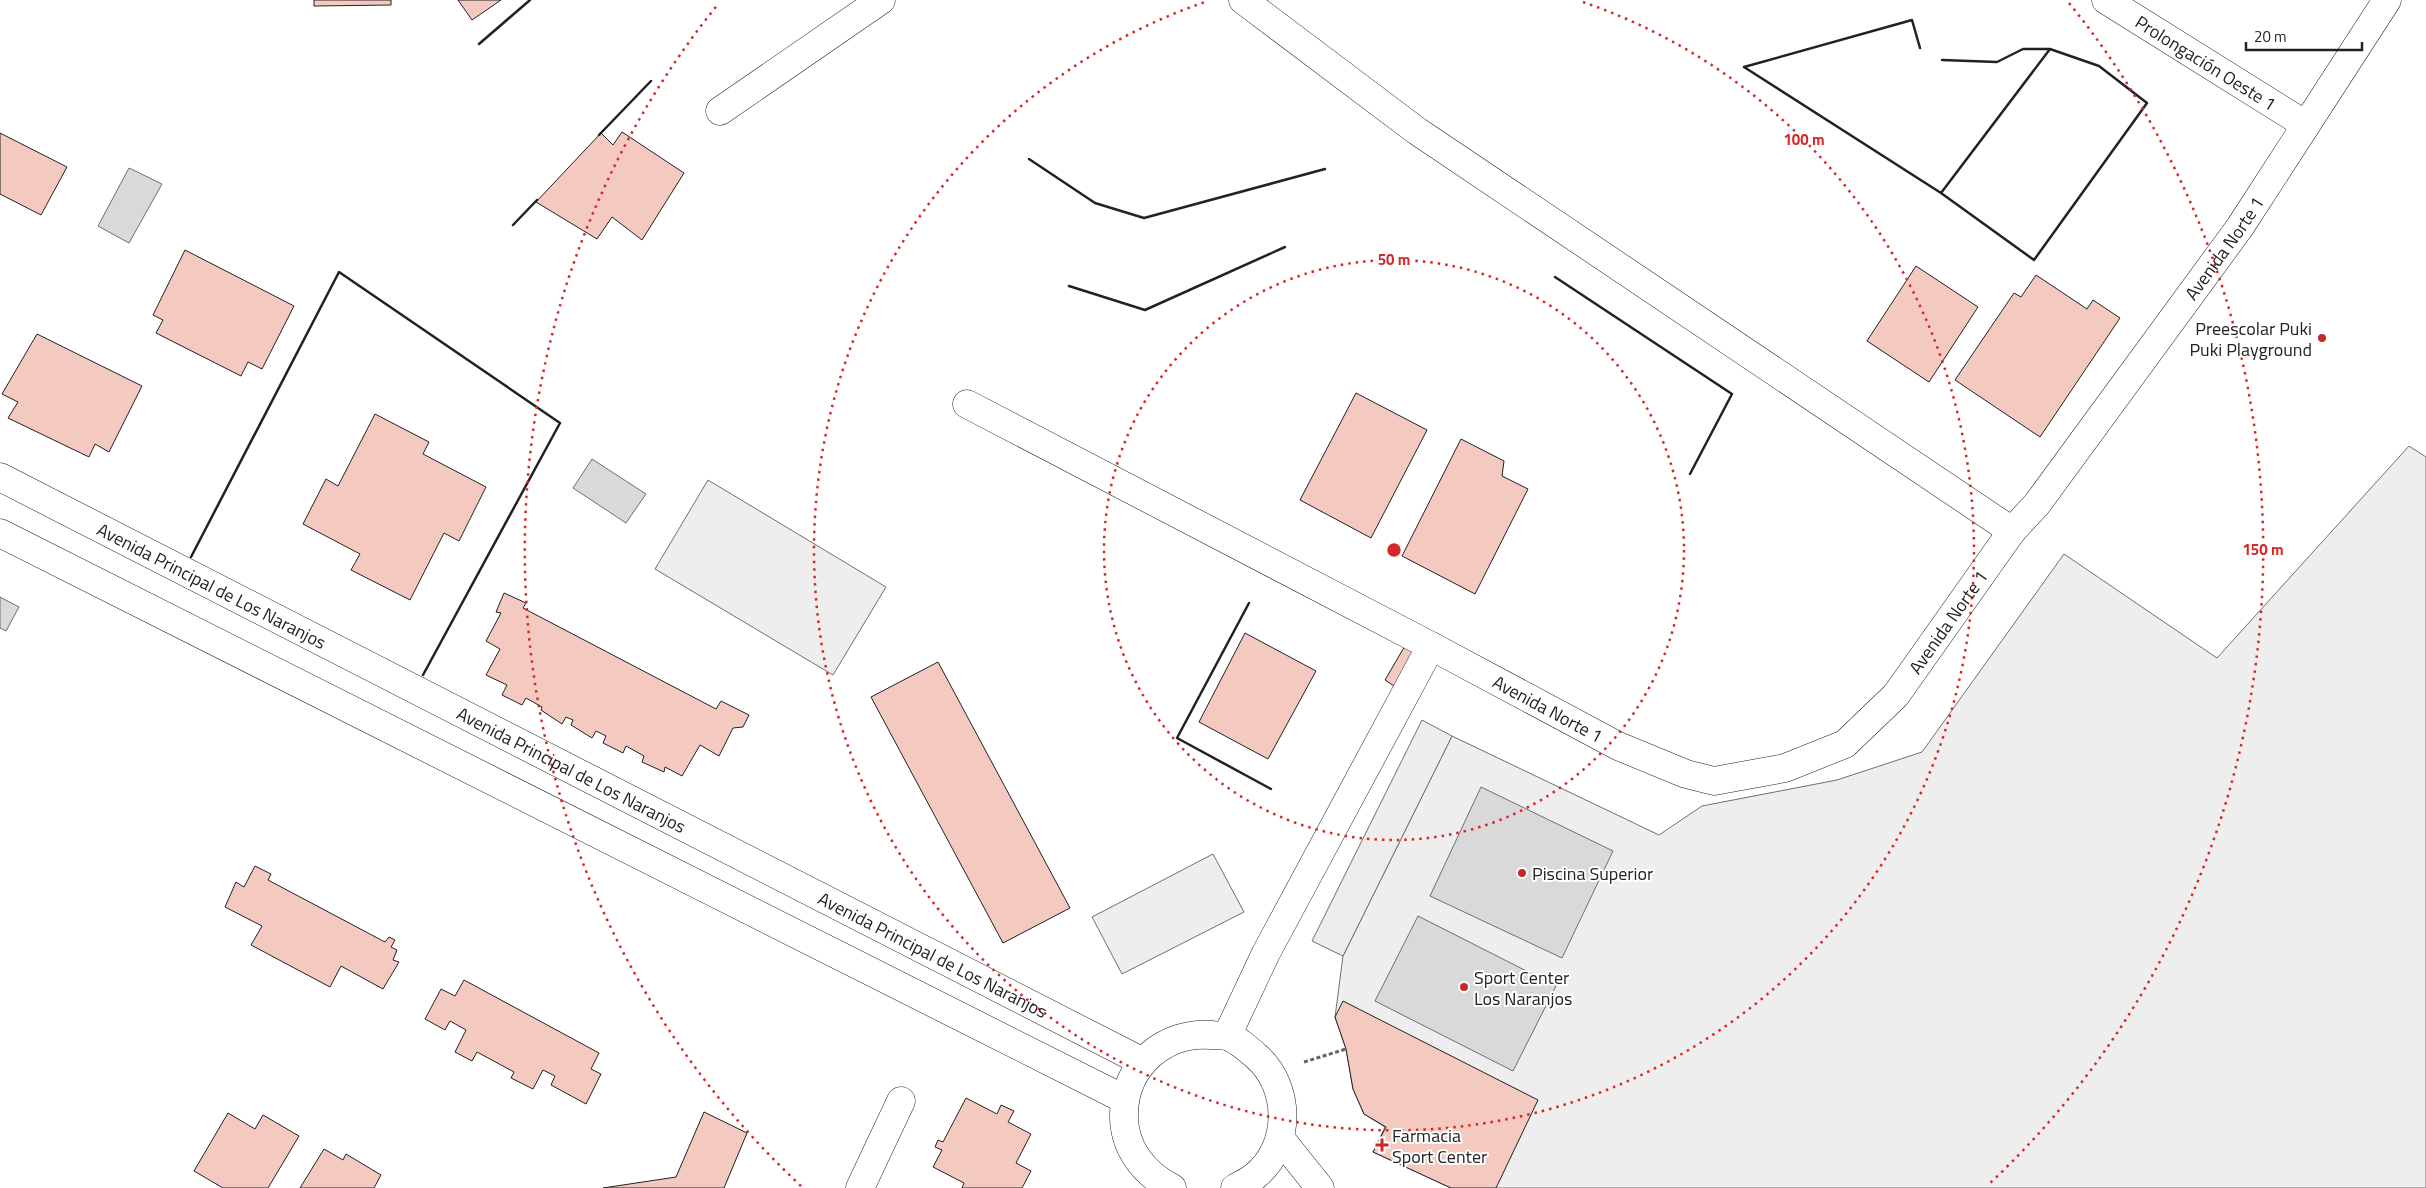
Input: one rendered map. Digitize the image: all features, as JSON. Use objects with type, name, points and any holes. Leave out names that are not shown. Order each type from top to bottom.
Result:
[{"type":"street","points":[[720,111],[881,0]]},
{"type":"street","points":[[1243,0],[1418,131],[2012,531]]},
{"type":"street","name":"Prolongación Oeste 1","points":[[2106,0],[2306,125]]},
{"type":"street","name":"Avenida Norte 1","points":[[967,404],[1432,646],[1618,746],[1686,774],[1714,781],[1785,768],[1845,744],[1896,694],[2012,531],[2037,504],[2240,227],[2388,0]]},
{"type":"street","name":"Avenida Principal de Los Naranjos","points":[[0,477],[1143,1062]]},
{"type":"street","points":[[0,533],[1124,1100]]},
{"type":"street","points":[[1228,1036],[1266,953],[1432,646]]},
{"type":"street","points":[[1172,1188],[1158,1180],[1141,1164],[1129,1145],[1123,1122],[1124,1100],[1131,1079],[1143,1062],[1155,1050],[1184,1036],[1200,1034],[1228,1036],[1266,1065],[1279,1087],[1283,1113],[1280,1138],[1270,1159],[1255,1176],[1235,1188]]},
{"type":"street","points":[[860,1188],[901,1101]]},
{"type":"street","points":[[1280,1138],[1320,1188]]},
{"type":"path","points":[[1301,1063],[1346,1049]]},
{"type":"shaded area","points":[[129,168],[162,184],[129,243],[98,226]]},
{"type":"shaded area","points":[[2409,446],[2426,457],[2426,1188],[1451,1188],[1373,1152],[1385,1127],[1364,1114],[1353,1089],[1346,1049],[1335,1017],[1343,956],[1452,736],[1659,835],[1702,806],[1837,780],[1922,752],[2064,554],[2217,658]]},
{"type":"shaded area","points":[[592,459],[646,494],[626,523],[573,488]]},
{"type":"shaded area","points":[[708,480],[886,587],[833,675],[655,569]]},
{"type":"shaded area","points":[[0,597],[19,607],[6,631],[0,628]]},
{"type":"shaded area","points":[[1422,720],[1452,736],[1343,956],[1312,941]]},
{"type":"shaded area","name":"Piscina Superior","points":[[1481,787],[1613,851],[1562,958],[1430,896]]},
{"type":"shaded area","points":[[1213,854],[1244,912],[1122,974],[1092,917]]},
{"type":"shaded area","points":[[1418,916],[1556,986],[1513,1071],[1375,1001]]},
{"type":"building","points":[[314,0],[391,0],[391,5],[314,6]]},
{"type":"building","points":[[458,0],[501,0],[472,20]]},
{"type":"building","points":[[622,132],[684,173],[642,240],[612,217],[597,239],[536,202],[601,133],[613,145]]},
{"type":"building","points":[[0,133],[67,167],[41,215],[0,194]]},
{"type":"building","points":[[185,250],[294,306],[262,369],[248,362],[241,376],[156,333],[163,320],[153,315]]},
{"type":"building","points":[[1916,266],[1978,307],[1929,382],[1867,341]]},
{"type":"building","points":[[2036,275],[2087,309],[2093,300],[2120,318],[2040,437],[1955,380],[2014,293],[2021,297]]},
{"type":"building","points":[[37,334],[142,386],[109,452],[95,444],[89,457],[8,418],[18,402],[2,394]]},
{"type":"building","points":[[1356,393],[1427,430],[1371,538],[1300,500]]},
{"type":"building","points":[[375,414],[429,442],[423,454],[486,487],[459,541],[444,533],[410,600],[351,570],[360,554],[303,524],[326,479],[338,486]]},
{"type":"building","points":[[1461,439],[1504,461],[1502,476],[1528,489],[1475,594],[1402,556]]},
{"type":"building","points":[[504,593],[526,603],[523,608],[716,709],[721,701],[749,715],[743,727],[733,728],[719,756],[700,745],[682,776],[665,767],[664,772],[642,762],[644,756],[626,746],[623,753],[603,743],[606,736],[596,731],[592,738],[571,725],[573,720],[566,717],[562,724],[541,710],[542,707],[526,698],[522,705],[502,695],[507,685],[486,675],[500,649],[486,641],[501,613],[496,612]]},
{"type":"building","points":[[1245,633],[1316,671],[1268,759],[1199,722]]},
{"type":"building","points":[[1406,644],[1422,653],[1400,690],[1385,680]]},
{"type":"building","points":[[938,662],[1070,908],[1003,943],[871,697]]},
{"type":"building","points":[[255,866],[271,874],[268,880],[385,942],[389,937],[395,940],[391,947],[397,950],[393,960],[399,962],[383,989],[341,966],[330,987],[251,945],[262,926],[225,907],[236,882],[244,887]]},
{"type":"building","points":[[464,980],[599,1053],[591,1069],[601,1074],[586,1104],[551,1085],[555,1076],[543,1070],[533,1089],[511,1078],[514,1072],[477,1052],[472,1061],[455,1052],[466,1030],[450,1021],[445,1030],[425,1019],[441,989],[455,996]]},
{"type":"building","points":[[1343,1001],[1538,1100],[1496,1188],[1451,1188],[1373,1152],[1386,1127],[1364,1114],[1353,1089],[1346,1049],[1335,1017]]},
{"type":"building","points":[[966,1098],[997,1114],[1001,1105],[1014,1111],[1008,1122],[1031,1134],[1016,1163],[1031,1171],[1022,1188],[962,1188],[964,1183],[933,1167],[942,1150],[935,1147],[938,1140],[943,1142]]},
{"type":"building","points":[[704,1112],[747,1133],[724,1188],[603,1188],[676,1177]]},
{"type":"building","points":[[228,1113],[255,1129],[263,1115],[299,1136],[268,1188],[223,1188],[194,1171]]},
{"type":"building","points":[[324,1149],[343,1160],[346,1154],[381,1175],[374,1188],[300,1188]]},
{"type":"wall","points":[[479,44],[530,0]]},
{"type":"wall","points":[[1920,48],[1912,20],[1744,67],[1941,193],[2050,49]]},
{"type":"wall","points":[[1941,193],[2034,260],[2147,103],[2099,66],[2050,49],[2023,49],[1997,62],[1942,60]]},
{"type":"wall","points":[[599,135],[651,81]]},
{"type":"wall","points":[[1029,159],[1095,203],[1144,218],[1325,169]]},
{"type":"wall","points":[[513,225],[537,200]]},
{"type":"wall","points":[[1069,286],[1145,310],[1285,247]]},
{"type":"wall","points":[[191,557],[339,272],[560,423],[423,675]]},
{"type":"wall","points":[[1555,277],[1732,394],[1690,474]]},
{"type":"wall","points":[[1249,603],[1177,738],[1271,789]]},
{"type":"place","name":"Preescolar Puki Puki Playground","points":[[2322,338]]},
{"type":"place","name":"Piscina Superior","points":[[1522,873]]},
{"type":"place","name":"Sport Center Los Naranjos","points":[[1464,987]]},
{"type":"place","name":"Farmacia Sport Center","points":[[1382,1145]]}]
